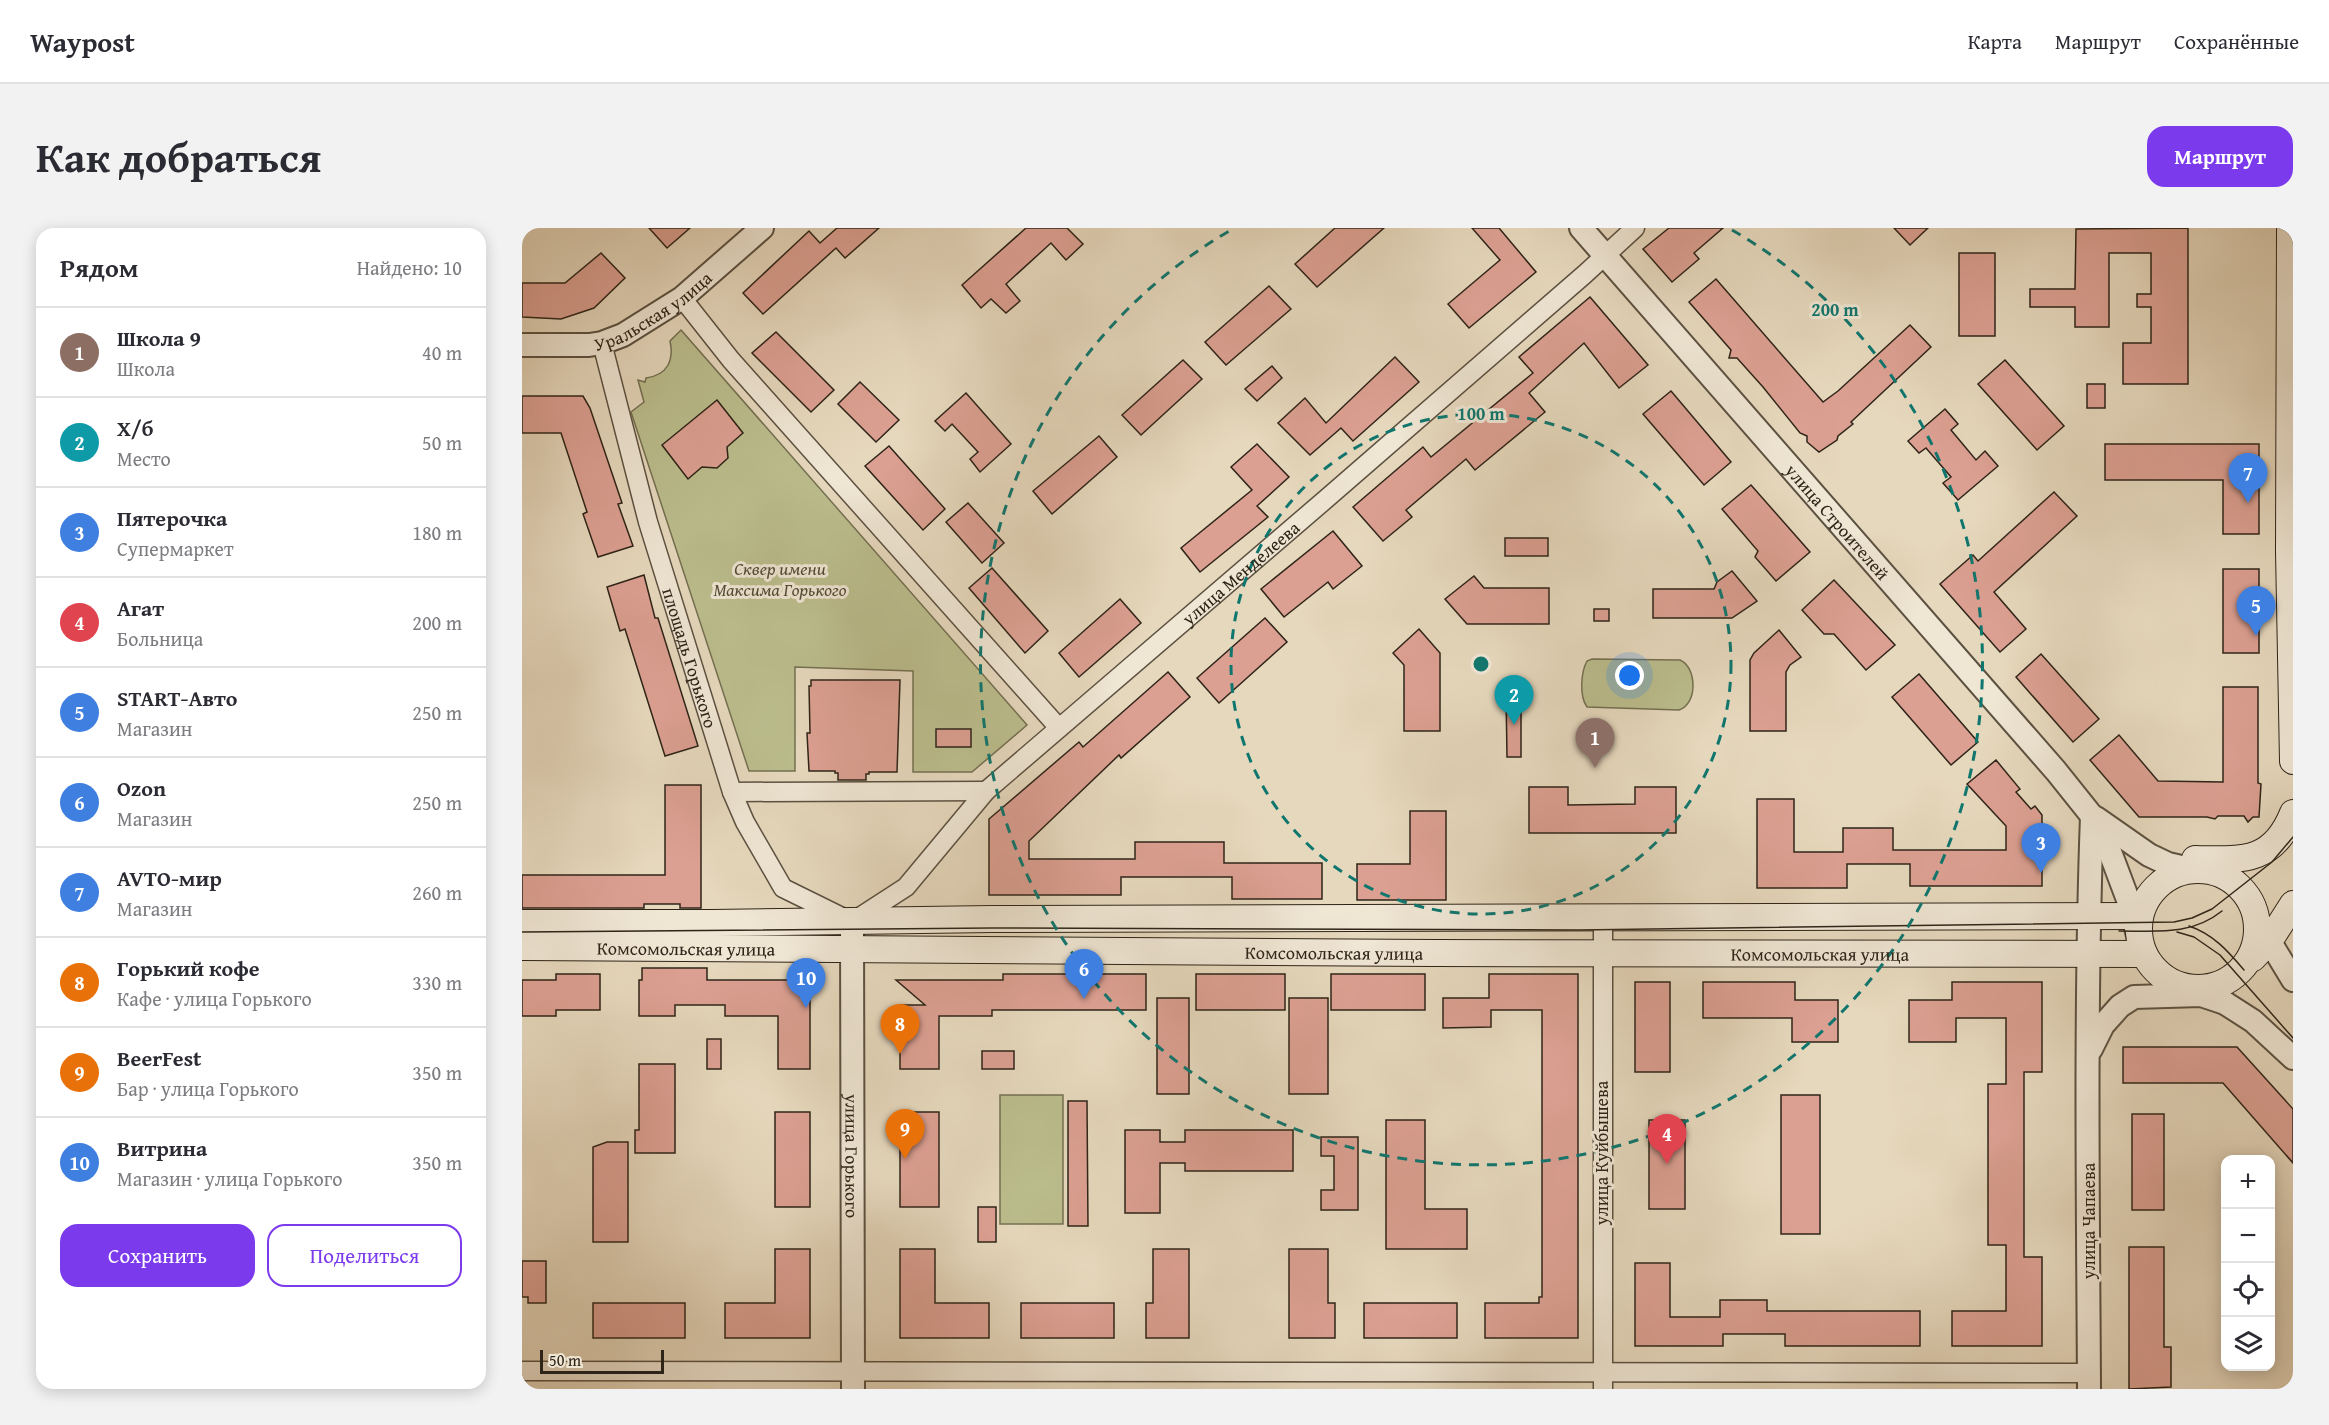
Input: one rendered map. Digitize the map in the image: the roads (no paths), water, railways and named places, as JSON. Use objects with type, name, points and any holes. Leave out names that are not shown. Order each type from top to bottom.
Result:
[{"type":"main road","points":[[2290,228],[2293,761]]},
{"type":"main road","points":[[2293,813],[2275,845],[2253,857],[2222,860],[2197,867],[2170,877],[2159,885],[2146,900],[2137,916],[2142,948],[2158,973],[2190,987],[2225,982],[2244,966],[2263,929],[2293,904]]},
{"type":"main road","points":[[2197,867],[2232,881],[2241,888],[2253,906],[2263,929]]},
{"type":"main road","name":"Комсомольская улица","points":[[522,923],[852,922],[992,919],[2137,916]]},
{"type":"main road","name":"Комсомольская улица","points":[[522,947],[2088,954],[2142,948]]},
{"type":"street","name":"Уральская улица","points":[[522,345],[602,343],[623,335],[682,298],[762,228]]},
{"type":"street","name":"улица Строителей","points":[[1581,228],[2049,763],[2092,816],[2113,856],[2137,916]]},
{"type":"street","name":"улица Менделеева","points":[[852,922],[906,887],[986,791],[1635,228]]},
{"type":"street","points":[[682,298],[731,360],[1059,728]]},
{"type":"street","name":"площадь Горького","points":[[602,343],[648,522],[732,792],[745,822],[783,888],[852,922]]},
{"type":"street","points":[[732,792],[986,791]]},
{"type":"street","name":"улица Строителей","points":[[2092,816],[2142,849],[2197,867]]},
{"type":"street","name":"улица Чапаева","points":[[2089,1381],[2087,1096],[2088,916],[2092,816]]},
{"type":"street","name":"улица Куйбышева","points":[[1603,918],[1603,1381]]},
{"type":"street","name":"улица Горького","points":[[852,922],[854,1380]]},
{"type":"street","points":[[2263,929],[2293,980]]},
{"type":"street","points":[[2190,987],[2225,1003],[2253,1021],[2293,1058]]},
{"type":"street","name":"улица Чапаева","points":[[2089,1053],[2103,1025],[2120,1006],[2134,997],[2157,990],[2190,987]]},
{"type":"street","points":[[2134,997],[2201,995],[2225,1003]]},
{"type":"street","points":[[522,1371],[854,1380],[2089,1381]]},
{"type":"tram line","points":[[522,932],[992,928],[1578,930],[2174,922],[2192,918],[2212,909],[2272,862],[2293,837]]},
{"type":"tram line","points":[[2119,931],[2160,931],[2186,928],[2198,925],[2222,911]]},
{"type":"tram line","points":[[2189,926],[2213,938],[2244,970]]},
{"type":"tram line","points":[[2177,932],[2194,937],[2220,955],[2293,1038]]},
{"type":"place","name":"AVTO-мир","points":[[2248,503]]},
{"type":"place","name":"START-Авто","points":[[2256,636]]},
{"type":"place","name":"Х/б","points":[[1514,725]]},
{"type":"place","name":"Школа 9","points":[[1595,768]]},
{"type":"place","name":"Пятерочка","points":[[2041,873]]},
{"type":"place","name":"Ozon","points":[[1084,999]]},
{"type":"place","name":"Витрина","points":[[806,1008]]},
{"type":"place","name":"Горький кофе","points":[[900,1054]]},
{"type":"place","name":"BeerFest","points":[[905,1159]]},
{"type":"place","name":"Агат","points":[[1667,1164]]},
{"type":"park label","name":"Сквер имени Максима Горького","points":[[780,578]]}]
